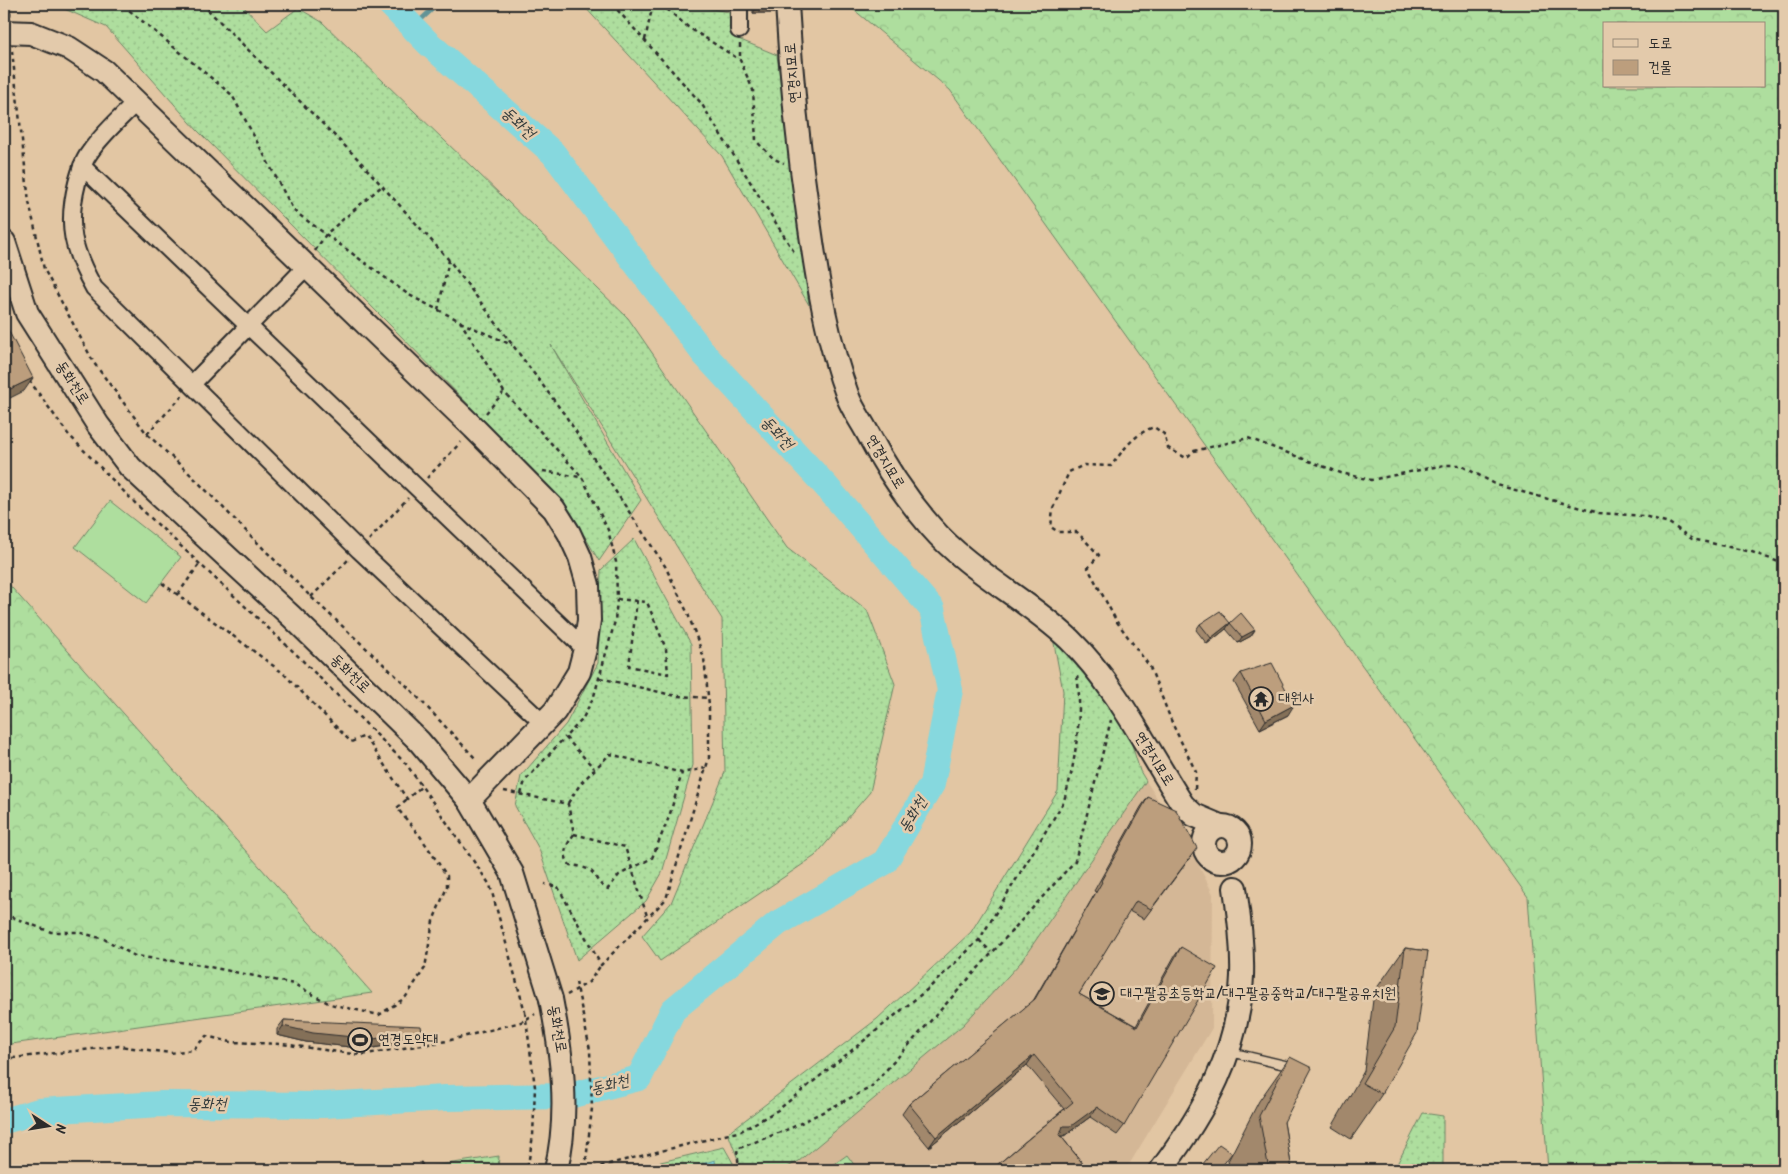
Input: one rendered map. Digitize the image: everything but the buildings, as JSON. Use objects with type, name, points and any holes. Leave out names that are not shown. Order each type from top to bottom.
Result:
[{"type":"street","points":[[739,4],[739,30]]},
{"type":"street","name":"연경지묘로","points":[[787,4],[801,170],[818,285],[848,399],[882,461],[908,499],[933,529],[979,571],[1045,619],[1070,641],[1116,697],[1183,805],[1194,806],[1212,832]]},
{"type":"street","points":[[7,32],[31,33],[69,48],[104,71],[309,262],[554,508],[580,557],[588,585],[589,620],[585,649],[579,672],[566,696],[543,723],[469,800]]},
{"type":"street","points":[[137,101],[90,151],[82,166],[72,204],[72,238],[81,265],[94,288],[359,550],[543,723]]},
{"type":"street","points":[[82,166],[585,649]]},
{"type":"street","name":"동화천로","points":[[4,242],[27,313],[98,425],[130,467],[292,617],[419,741],[469,800],[512,873],[551,1003],[562,1059],[565,1111],[556,1170]]},
{"type":"street","points":[[192,384],[250,327],[309,262]]},
{"type":"street","points":[[1231,828],[1239,836],[1240,847],[1226,860],[1207,855],[1204,849],[1212,832],[1231,828]]},
{"type":"street","points":[[1161,1170],[1192,1129],[1212,1091],[1228,1052],[1242,977],[1240,930],[1235,888],[1226,860]]},
{"type":"lane","points":[[1228,1052],[1289,1066]]},
{"type":"path","points":[[10,4],[10,7],[17,4]]},
{"type":"path","points":[[612,4],[701,104],[797,259]]},
{"type":"path","points":[[645,40],[653,4]]},
{"type":"path","points":[[661,4],[688,27],[740,60],[753,90],[756,141],[774,159],[788,165]]},
{"type":"path","points":[[7,32],[30,202],[44,269],[94,363],[148,434],[311,597],[408,686],[476,759]]},
{"type":"path","points":[[309,262],[326,234],[382,186]]},
{"type":"path","points":[[438,310],[449,260]]},
{"type":"path","points":[[460,322],[513,346]]},
{"type":"path","points":[[28,378],[68,434],[136,505],[200,563],[400,759],[422,786],[490,885],[525,1012],[536,1087],[533,1136],[528,1170]]},
{"type":"path","points":[[148,434],[192,384]]},
{"type":"path","points":[[474,428],[504,392]]},
{"type":"path","points":[[1194,806],[1196,772],[1173,726],[1150,667],[1117,622],[1088,568],[1099,555],[1077,532],[1058,532],[1051,527],[1053,508],[1069,472],[1084,465],[1111,466],[1130,442],[1142,431],[1154,427],[1164,434],[1168,448],[1186,458],[1194,451],[1248,438],[1341,473],[1371,480],[1444,465],[1460,465],[1497,485],[1599,513],[1644,516],[1669,523],[1692,539],[1752,552],[1784,564]]},
{"type":"path","points":[[512,467],[582,477]]},
{"type":"path","points":[[311,597],[359,550]]},
{"type":"path","points":[[177,594],[200,563]]},
{"type":"path","points":[[162,583],[283,673],[351,742],[364,736],[407,799]]},
{"type":"path","points":[[617,599],[637,600],[647,602],[666,649],[668,674],[629,666],[637,600]]},
{"type":"path","points":[[576,982],[590,1059],[592,1108],[585,1170],[741,1130],[778,1110],[929,988],[979,940],[1063,802],[1071,779],[1074,754],[1079,689],[1076,670]]},
{"type":"path","points":[[600,678],[676,696],[708,698]]},
{"type":"path","points":[[739,1170],[737,1149],[791,1128],[870,1088],[1075,861],[1116,697]]},
{"type":"path","points":[[521,794],[525,780],[565,737]]},
{"type":"path","points":[[682,773],[669,817],[652,858],[618,875],[608,889],[601,886],[594,872],[586,867],[570,865],[566,859],[564,849],[574,834],[568,804],[581,783],[610,754],[682,773],[706,768]]},
{"type":"path","points":[[4,914],[50,932],[78,932],[104,939],[135,956],[194,964],[294,984],[330,1004],[379,1015],[405,998],[425,968],[433,921],[447,887],[447,876],[420,836],[397,808],[422,786]]},
{"type":"path","points":[[504,791],[568,804]]},
{"type":"path","points":[[574,834],[624,847],[633,868],[647,916]]},
{"type":"path","points":[[979,940],[991,952]]},
{"type":"path","points":[[4,1059],[119,1046],[170,1053],[194,1050],[206,1036],[231,1042],[282,1044],[360,1055],[448,1041],[521,1022],[588,982],[600,965]]},
{"type":"path","points":[[420,1162],[426,1170]]},
{"type":"shaded area","name":"대구팔공초등학교/대구팔공중학교/대구팔공유치원","points":[[1146,781],[1193,854],[1213,894],[1212,1028],[1130,1163],[1121,1170],[782,1170],[799,1161],[1020,963]]},
{"type":"green space","points":[[53,4],[241,4],[267,31],[298,8],[322,22],[628,318],[787,548],[867,610],[895,684],[870,792],[815,856],[660,961],[642,936],[671,903],[725,772],[722,619],[551,345],[641,500],[599,561],[584,535],[473,409],[197,130],[106,27]]},
{"type":"green space","points":[[582,4],[694,4],[695,6],[729,12],[731,36],[777,55],[809,305],[722,156]]},
{"type":"green space","points":[[847,4],[1784,4],[1784,1170],[1548,1170],[1528,897],[950,90]]},
{"type":"green space","points":[[110,501],[181,557],[146,603],[75,547]]},
{"type":"green space","points":[[634,539],[691,644],[693,765],[662,873],[646,901],[577,960],[539,849],[515,806],[521,776],[566,724],[598,663],[601,570]]},
{"type":"green space","points":[[4,579],[372,993],[4,1045]]},
{"type":"green space","points":[[1053,638],[1088,670],[1124,719],[1140,771],[1146,781],[1020,963],[963,1025],[799,1161],[782,1170],[742,1170],[728,1133],[877,1019],[971,932],[1058,791],[1063,691]]},
{"type":"green space","points":[[1423,1113],[1443,1116],[1443,1170],[1394,1170]]},
{"type":"green space","points":[[724,1147],[737,1170],[627,1170]]},
{"type":"green space","points":[[847,1155],[858,1170],[826,1170]]},
{"type":"green space","points":[[499,1156],[498,1170],[408,1170]]},
{"type":"water","points":[[715,1160],[716,1170],[682,1170]]},
{"type":"waterway","name":"동화천","points":[[4,1121],[39,1111],[162,1104],[323,1105],[446,1098],[569,1096],[639,1078],[673,1010],[778,923],[885,862],[932,784],[950,690],[932,609],[825,485],[704,354],[553,153],[428,43],[390,4]]},
{"type":"waterway","points":[[414,26],[438,4]]},
{"type":"place","name":"대원사","points":[[1261,699]]},
{"type":"place","name":"대구팔공초등학교/대구팔공중학교/대구팔공유치원","points":[[1102,994]]},
{"type":"place","name":"연경도약대","points":[[360,1040]]}]
